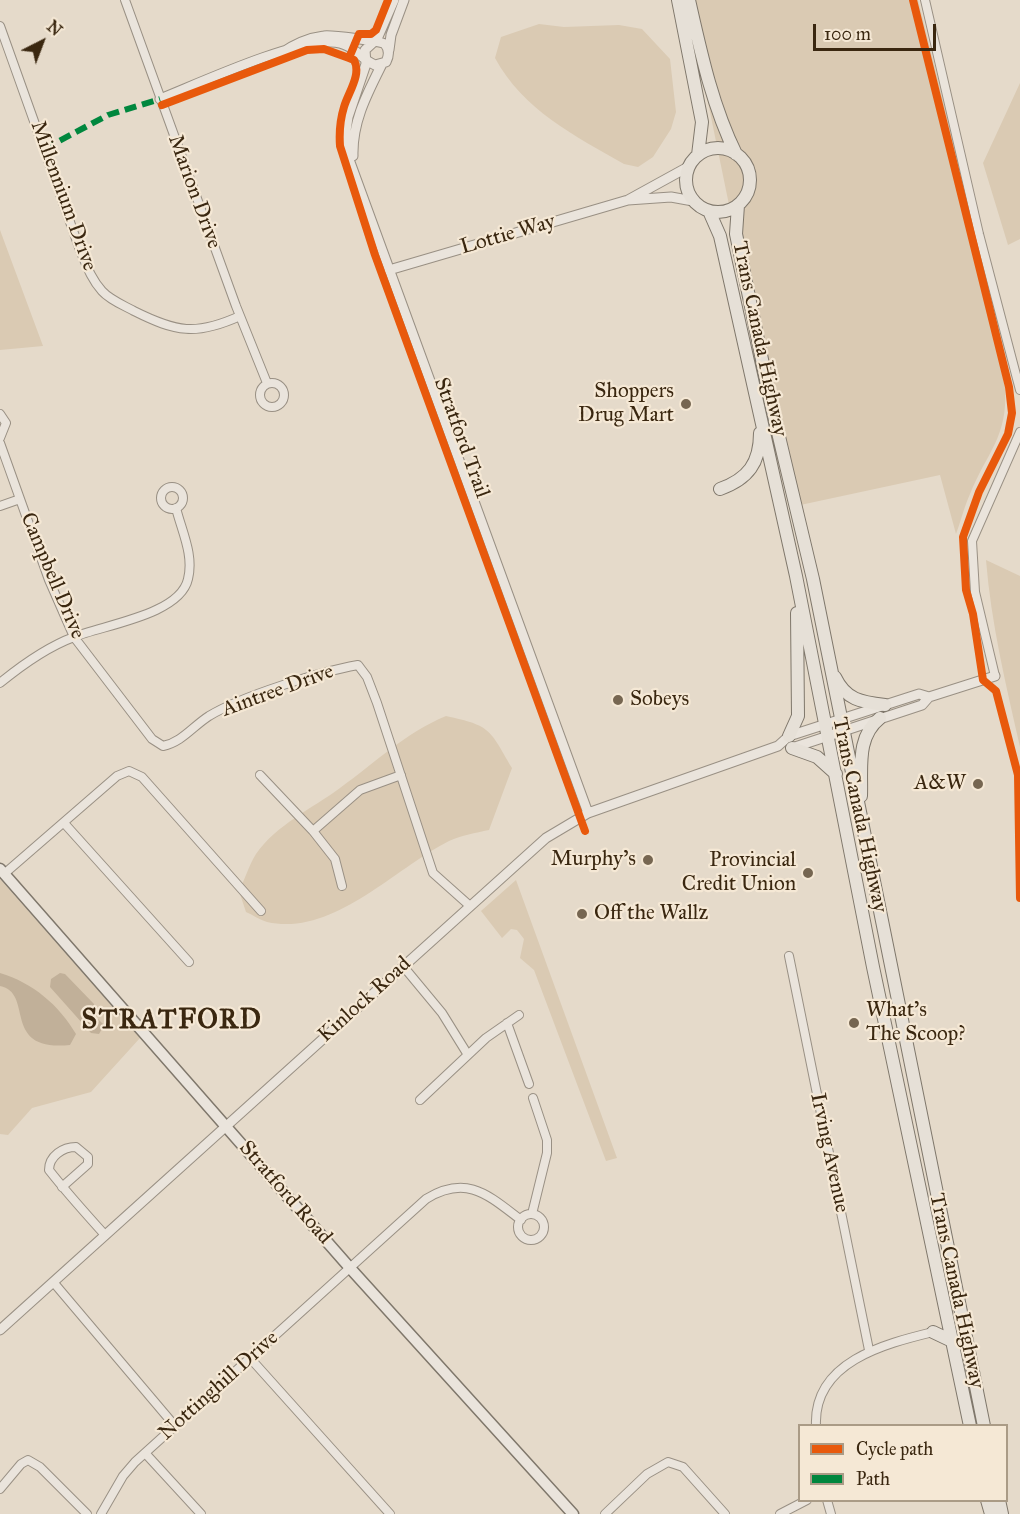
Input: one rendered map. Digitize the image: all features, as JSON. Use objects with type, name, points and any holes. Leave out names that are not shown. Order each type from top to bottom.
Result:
[{"type":"highway","points":[[678,0],[702,122],[698,155],[688,168],[686,181],[693,201],[709,211],[724,211],[738,205],[745,197],[750,183],[747,166],[736,154],[717,111],[689,0]]},
{"type":"highway","points":[[698,155],[717,148],[736,154]]},
{"type":"highway","name":"Trans Canada Highway","points":[[738,205],[736,234],[771,404],[813,579],[984,1424]]},
{"type":"highway","name":"Trans Canada Highway","points":[[709,211],[720,236],[796,576],[875,978],[970,1424]]},
{"type":"highway","points":[[720,489],[746,477],[755,464],[760,448],[759,408]]},
{"type":"highway","points":[[796,576],[798,716],[790,742],[817,757],[836,774]]},
{"type":"highway","points":[[829,664],[841,690],[850,697],[860,702],[885,705]]},
{"type":"highway","points":[[860,818],[862,746],[865,735],[880,718]]},
{"type":"highway","points":[[948,1315],[933,1332],[954,1342]]},
{"type":"main road","name":"Stratford Road","points":[[2,872],[350,1268],[573,1514]]},
{"type":"street","name":"Marion Drive","points":[[125,0],[240,316],[267,383]]},
{"type":"street","points":[[394,0],[386,22],[365,50],[366,60],[362,79],[348,117],[345,138],[389,270],[588,813]]},
{"type":"street","points":[[354,170],[355,126],[382,64],[388,58],[391,35],[404,0]]},
{"type":"street","points":[[925,0],[979,234],[1020,390]]},
{"type":"street","name":"Millennium Drive","points":[[0,26],[80,249],[91,275],[101,290],[151,320],[178,330],[192,331],[217,326],[240,316]]},
{"type":"street","points":[[280,54],[300,42],[336,35],[384,44],[389,51]]},
{"type":"street","points":[[160,99],[280,54],[331,42],[358,51],[366,60],[375,65],[382,64]]},
{"type":"street","name":"Lottie Way","points":[[389,270],[628,200],[688,168]]},
{"type":"street","name":"Lottie Way","points":[[628,200],[671,197],[693,201]]},
{"type":"street","points":[[0,414],[6,423],[0,438]]},
{"type":"street","points":[[841,725],[880,718],[922,705],[929,697],[995,675],[975,592],[972,541],[1020,432]]},
{"type":"street","name":"Campbell Drive","points":[[0,443],[49,580],[74,637],[152,739],[163,746],[171,744]]},
{"type":"street","points":[[0,506],[20,499]]},
{"type":"street","points":[[0,682],[50,648],[74,637],[155,611],[177,596],[188,582],[190,554],[176,508]]},
{"type":"street","name":"Aintree Drive","points":[[171,744],[209,716],[237,702],[331,670],[358,665],[367,677],[402,775]]},
{"type":"street","points":[[841,725],[885,705],[918,694],[929,697]]},
{"type":"street","name":"Kinlock Road","points":[[0,1330],[546,838],[588,813],[841,725]]},
{"type":"street","points":[[2,872],[117,776],[129,771],[136,773],[261,912]]},
{"type":"street","points":[[260,775],[313,831],[335,859],[342,886]]},
{"type":"street","points":[[313,831],[360,790],[402,775],[433,873],[470,906]]},
{"type":"street","points":[[64,822],[189,962]]},
{"type":"street","name":"Irving Avenue","points":[[789,956],[869,1350]]},
{"type":"street","points":[[403,966],[442,1013],[468,1055]]},
{"type":"street","points":[[420,1100],[468,1055],[519,1015]]},
{"type":"street","points":[[507,1023],[529,1084]]},
{"type":"street","points":[[532,1214],[540,1218],[544,1226],[542,1234],[536,1239],[528,1240],[521,1235],[518,1228],[520,1220],[532,1214],[547,1153],[547,1140],[533,1098]]},
{"type":"street","points":[[62,1187],[88,1164],[88,1157],[76,1147],[62,1150],[49,1165],[49,1170],[62,1187],[105,1235]]},
{"type":"street","name":"Nottinghill Drive","points":[[101,1514],[123,1476],[145,1453],[426,1199],[453,1187],[470,1188],[486,1194],[520,1220]]},
{"type":"street","points":[[54,1282],[175,1426]]},
{"type":"street","points":[[816,1424],[819,1400],[826,1387],[849,1363],[869,1350],[933,1332]]},
{"type":"street","points":[[250,1358],[390,1514]]},
{"type":"street","points":[[145,1453],[201,1514]]},
{"type":"street","points":[[0,1489],[21,1464],[28,1460],[40,1467],[87,1514]]},
{"type":"street","points":[[605,1514],[647,1474],[668,1462],[683,1467],[725,1514]]},
{"type":"street","points":[[780,1514],[803,1502]]},
{"type":"shaded area","points":[[687,0],[918,0],[953,140],[1005,388],[1005,405],[1000,432],[968,499],[956,534],[940,475],[791,507]]},
{"type":"shaded area","points":[[539,24],[564,27],[619,25],[642,29],[670,59],[676,112],[671,129],[653,157],[638,167],[624,164],[569,132],[520,93],[495,58],[501,37]]},
{"type":"shaded area","points":[[1020,83],[1020,239],[1008,245],[983,163]]},
{"type":"shaded area","points":[[0,230],[43,346],[0,350]]},
{"type":"shaded area","points":[[986,560],[1020,576],[1020,747],[995,631]]},
{"type":"shaded area","points":[[446,716],[472,723],[488,731],[512,768],[489,830],[449,841],[362,897],[339,910],[316,919],[292,924],[267,922],[246,912],[239,891],[256,854],[274,834],[340,788],[404,739]]},
{"type":"shaded area","points":[[0,879],[140,1038],[91,1092],[32,1108],[8,1135],[0,1134]]},
{"type":"shaded area","points":[[516,880],[617,1158],[606,1161],[534,970],[520,958],[524,939],[517,930],[511,929],[502,938],[481,911]]},
{"type":"shaded area","points":[[0,973],[34,989],[62,1014],[76,1034],[70,1045],[48,1045],[34,1040],[26,1031],[16,999],[10,991],[0,986]]},
{"type":"shaded area","points":[[60,973],[65,974],[94,1004],[94,1015],[104,1025],[99,1034],[91,1033],[50,987],[51,979]]},
{"type":"marked path","points":[[44,149],[108,115],[160,99]]},
{"type":"cycle path","name":"Stratford Trail","points":[[388,0],[376,30],[371,34],[359,34],[349,58],[354,60],[356,71],[354,84],[342,117],[340,146],[375,255],[585,831]]},
{"type":"cycle path","points":[[913,0],[1009,387],[1012,413],[1008,434],[979,492],[963,537],[966,590],[973,614],[983,680],[996,691],[1018,775],[1020,898]]},
{"type":"cycle path","points":[[162,105],[307,50],[324,49],[349,58]]},
{"type":"place","name":"Shoppers Drug Mart","points":[[686,404]]},
{"type":"place","name":"Sobeys","points":[[618,700]]},
{"type":"place","name":"A&W","points":[[978,784]]},
{"type":"place","name":"Murphy’s","points":[[648,860]]},
{"type":"place","name":"Provincial Credit Union","points":[[808,873]]},
{"type":"place","name":"Off the Wallz","points":[[582,914]]},
{"type":"place","name":"What's The Scoop?","points":[[854,1023]]},
{"type":"district","name":"STRATFORD","points":[[172,1021]]}]
